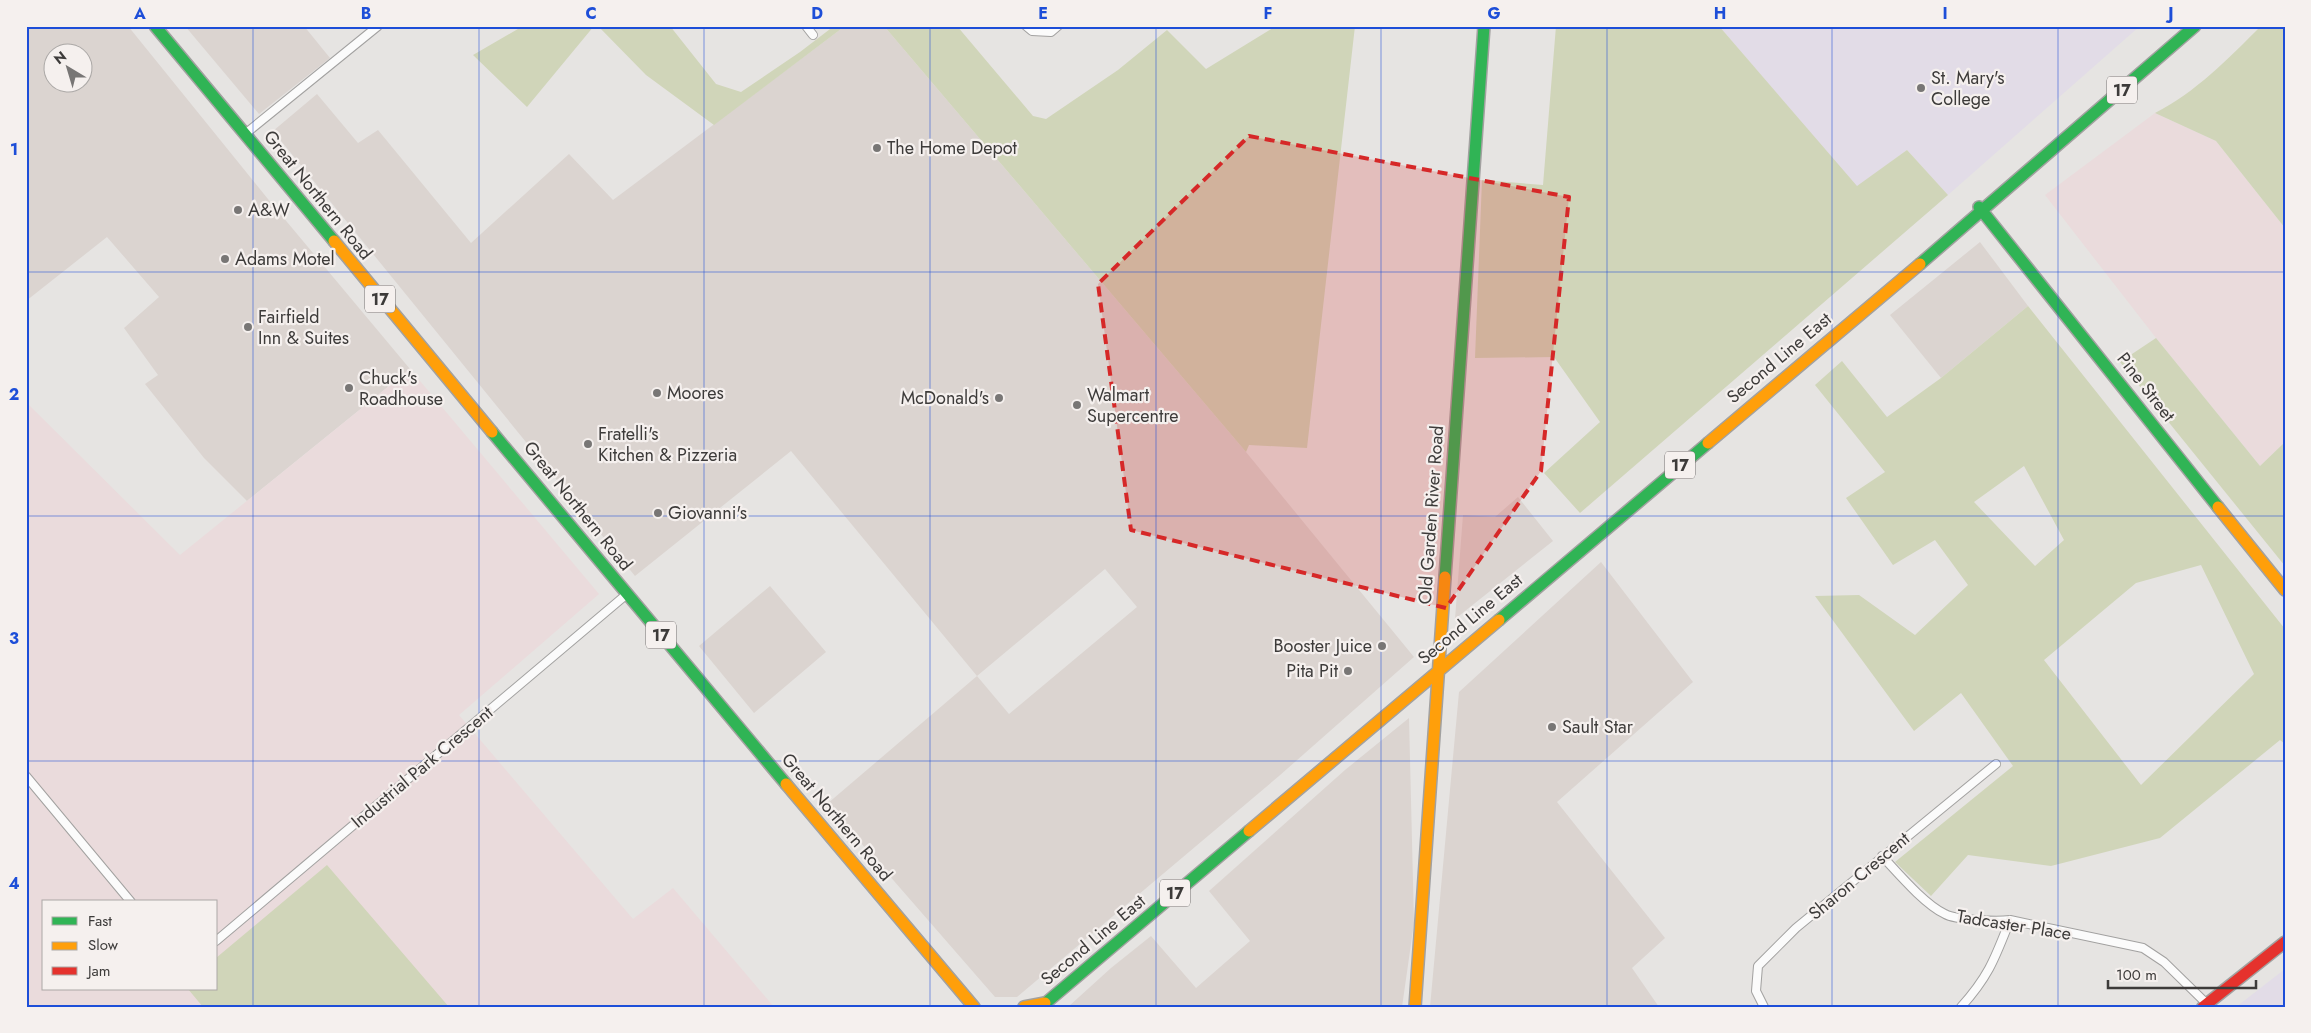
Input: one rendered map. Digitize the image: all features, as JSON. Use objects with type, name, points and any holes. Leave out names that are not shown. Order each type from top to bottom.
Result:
[{"type":"main road","name":"Great Northern Road","points":[[155,26],[382,300],[519,461],[627,594],[973,1006]]},
{"type":"main road","name":"Old Garden River Road","points":[[1415,1007],[1484,26]]},
{"type":"main road","name":"Second Line East","points":[[1043,1005],[2048,153],[2195,26]]},
{"type":"main road","name":"Pine Street","points":[[1980,209],[2285,590]]},
{"type":"main road","points":[[2205,1005],[2285,942]]},
{"type":"main road","points":[[1024,1007],[1043,1005]]},
{"type":"main road","points":[[973,1006],[988,1007]]},
{"type":"street","points":[[245,134],[378,26]]},
{"type":"street","points":[[806,26],[813,35]]},
{"type":"street","points":[[1026,26],[1032,31],[1051,32],[1058,26]]},
{"type":"street","name":"Industrial Park Crescent","points":[[218,939],[627,594]]},
{"type":"street","name":"Sharon Crescent","points":[[1764,1007],[1756,992],[1758,966],[1796,928],[1996,764]]},
{"type":"street","points":[[26,776],[129,900]]},
{"type":"street","name":"Tadcaster Place","points":[[1882,856],[1911,888],[1945,914],[1997,922],[2010,920],[2143,948],[2164,962],[2205,1005]]},
{"type":"street","points":[[1961,1007],[1980,986],[1993,963],[2010,920]]},
{"type":"highlighted area","points":[[1249,136],[1569,197],[1541,471],[1446,608],[1131,530],[1098,284]]},
{"type":"shaded area","points":[[26,26],[128,26],[272,204],[410,369],[247,501],[204,458],[145,384],[158,375],[124,328],[159,297],[107,237],[26,301]]},
{"type":"shaded area","points":[[185,26],[304,26],[330,58],[259,114]]},
{"type":"shaded area","points":[[845,26],[884,26],[1246,452],[1414,657],[1279,776],[1017,997],[995,997],[827,804],[977,676],[791,451],[635,576],[273,131],[317,94],[358,143],[378,130],[471,243],[569,154],[613,200]],"holes":[[[1105,569],[1137,607],[1009,714],[977,676]]]},
{"type":"shaded area","name":"St. Mary's College","points":[[1719,26],[2140,26],[1948,195],[1907,150],[1857,187]]},
{"type":"shaded area","points":[[2155,113],[2216,141],[2285,228],[2285,442],[2260,466],[2156,338],[2045,195]]},
{"type":"shaded area","points":[[1980,242],[2028,306],[1941,378],[1890,315]]},
{"type":"shaded area","points":[[410,369],[599,594],[459,715],[633,919],[673,888],[774,1007],[26,1007],[26,402],[180,555]]},
{"type":"shaded area","points":[[1518,497],[1553,541],[1455,619],[1463,515],[1495,517]]},
{"type":"shaded area","points":[[1601,562],[1693,682],[1557,802],[1665,938],[1632,968],[1659,1007],[1430,1007],[1459,692]]},
{"type":"shaded area","points":[[770,586],[826,652],[754,713],[699,646]]},
{"type":"shaded area","points":[[1409,718],[1414,923],[1402,1007],[1068,1007],[1111,968],[1151,936],[1196,988],[1250,941],[1209,891],[1345,770]]},
{"type":"shaded area","points":[[2285,969],[2285,1007],[2236,1007]]},
{"type":"green space","points":[[523,26],[594,26],[527,107],[473,55]]},
{"type":"green space","points":[[598,26],[670,26],[716,84],[741,92],[800,52],[834,26],[845,26],[714,125],[646,75]]},
{"type":"green space","points":[[884,26],[957,26],[1033,116],[1046,119],[1118,70],[1167,30],[1206,69],[1276,26],[1355,26],[1307,448],[1249,445],[1246,452]]},
{"type":"green space","points":[[1556,26],[1719,26],[1857,186],[1907,150],[1948,195],[1580,513],[1544,473],[1600,422],[1554,357],[1475,358],[1482,180],[1543,185]]},
{"type":"green space","points":[[2261,26],[2285,26],[2285,228],[2216,141],[2155,113],[2198,85]]},
{"type":"green space","points":[[2028,306],[2285,629],[2285,744],[2280,740],[2160,838],[2051,866],[1968,855],[1931,896],[1895,862],[2013,766],[1961,693],[1914,731],[1815,596],[1859,595],[1915,635],[1968,585],[1935,540],[1893,565],[1846,498],[1885,472],[1815,385],[1842,361],[1887,417],[1941,378]],"holes":[[[2024,466],[2064,540],[2035,566],[1974,502]],[[2201,565],[2254,674],[2141,785],[2044,660],[2136,583]]]},
{"type":"green space","points":[[2156,338],[2260,466],[2285,442],[2285,566],[2120,362]]},
{"type":"green space","points":[[327,865],[449,1007],[203,1007],[189,990],[218,990],[218,956]]},
{"type":"traffic: fast","points":[[155,26],[334,241]]},
{"type":"traffic: fast","points":[[1445,577],[1484,26]]},
{"type":"traffic: fast","points":[[1920,264],[2195,26]]},
{"type":"traffic: fast","points":[[1979,207],[2218,507]]},
{"type":"traffic: fast","points":[[492,432],[786,784]]},
{"type":"traffic: fast","points":[[1499,620],[1708,443]]},
{"type":"traffic: fast","points":[[1041,1007],[1249,831]]},
{"type":"traffic: slow","points":[[334,241],[492,432]]},
{"type":"traffic: slow","points":[[1708,443],[1920,264]]},
{"type":"traffic: slow","points":[[2218,507],[2285,590]]},
{"type":"traffic: slow","points":[[1415,1007],[1445,577]]},
{"type":"traffic: slow","points":[[1249,831],[1499,620]]},
{"type":"traffic: slow","points":[[786,784],[974,1007]]},
{"type":"traffic: slow","points":[[1024,1007],[1045,1003]]},
{"type":"traffic: jam","points":[[2203,1007],[2285,942]]},
{"type":"place","name":"St. Mary's College","points":[[1921,88]]},
{"type":"place","name":"The Home Depot","points":[[877,148]]},
{"type":"place","name":"A&W","points":[[238,210]]},
{"type":"place","name":"Adams Motel","points":[[225,259]]},
{"type":"place","name":"Fairfield Inn & Suites","points":[[248,327]]},
{"type":"place","name":"Chuck's Roadhouse","points":[[349,388]]},
{"type":"place","name":"Moores","points":[[657,393]]},
{"type":"place","name":"McDonald's","points":[[999,398]]},
{"type":"place","name":"Walmart Supercentre","points":[[1077,405]]},
{"type":"place","name":"Fratelli's Kitchen & Pizzeria","points":[[588,444]]},
{"type":"place","name":"Giovanni's","points":[[658,513]]},
{"type":"place","name":"Booster Juice","points":[[1382,646]]},
{"type":"place","name":"Pita Pit","points":[[1348,671]]},
{"type":"place","name":"Sault Star","points":[[1552,727]]}]
